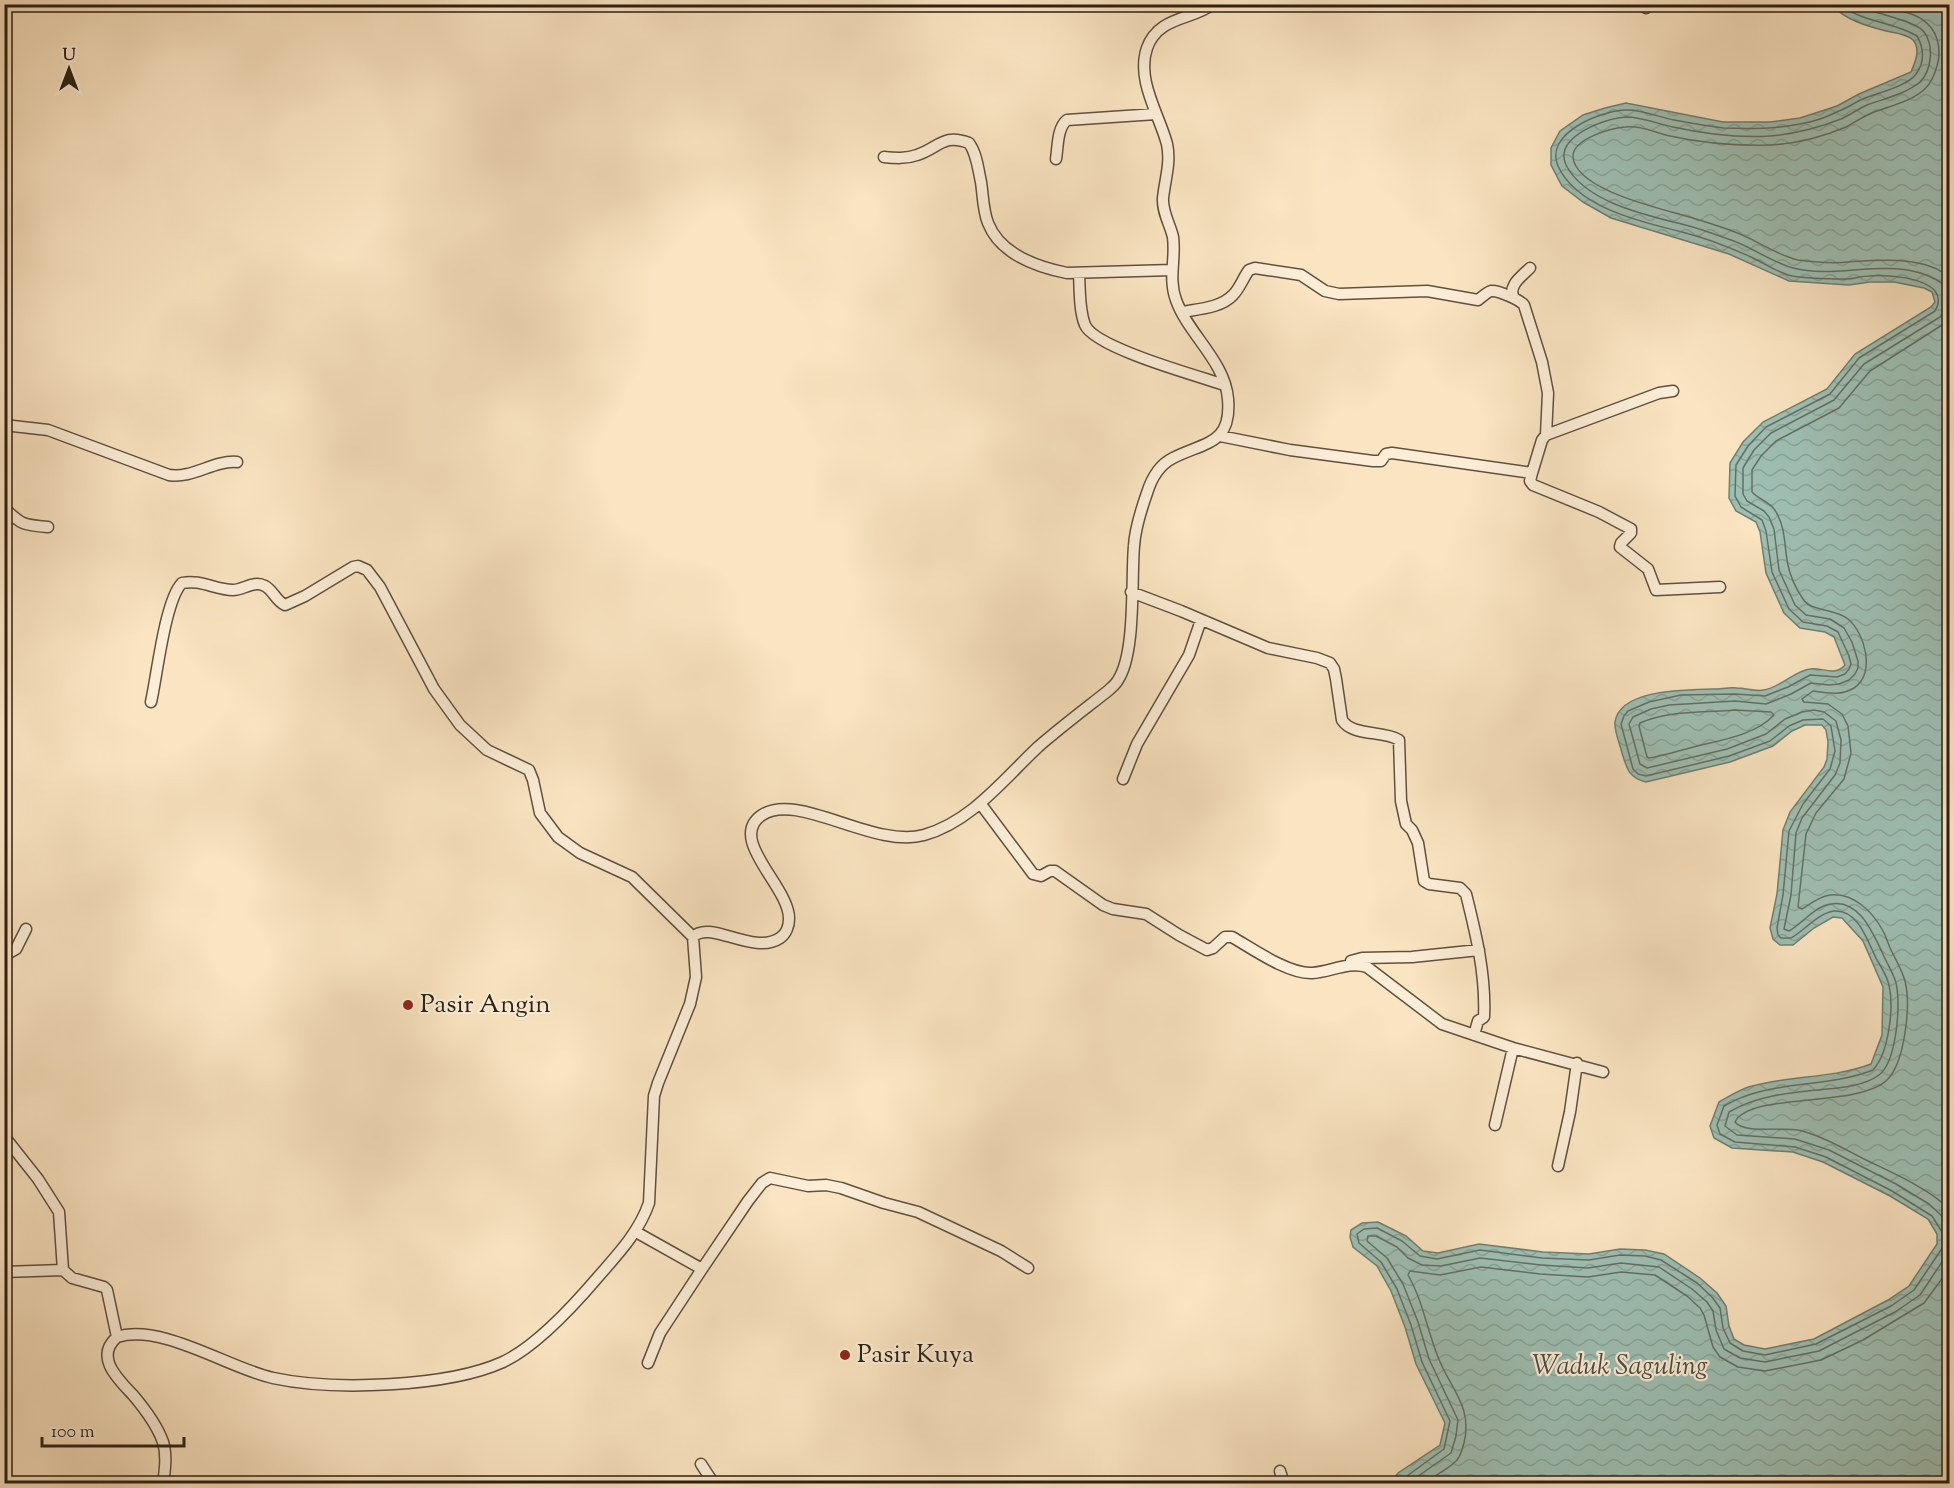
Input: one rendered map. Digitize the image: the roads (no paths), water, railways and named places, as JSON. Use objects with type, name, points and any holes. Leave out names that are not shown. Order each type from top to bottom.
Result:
[{"type":"street","points":[[693,936],[702,931],[710,931],[740,941],[759,944],[780,938],[786,931],[789,914],[787,902],[751,841],[752,825],[763,814],[772,810],[787,809],[806,812],[868,832],[897,838],[925,835],[980,803],[1041,745],[1109,690],[1118,680],[1124,667],[1128,648],[1134,543],[1154,477],[1163,465],[1173,458],[1210,444],[1220,436],[1228,413],[1225,385],[1175,298],[1172,270],[1173,240],[1163,199],[1168,168],[1167,144],[1145,75],[1148,47],[1155,35],[1168,24],[1213,4]]},
{"type":"street","points":[[1056,159],[1062,124],[1067,120],[1156,114]]},
{"type":"street","points":[[884,158],[911,157],[945,140],[954,138],[969,143],[976,156],[989,225],[1003,245],[1015,254],[1055,271],[1079,274],[1172,270]]},
{"type":"street","points":[[1182,312],[1216,305],[1226,300],[1234,295],[1249,270],[1256,268],[1301,275],[1325,291],[1339,294],[1416,290],[1478,300],[1492,291],[1520,300],[1524,305],[1546,378],[1548,393],[1546,435]]},
{"type":"street","points":[[1514,298],[1511,289],[1530,268]]},
{"type":"street","points":[[1079,274],[1082,315],[1085,326],[1091,334],[1111,346],[1225,385]]},
{"type":"street","points":[[1673,391],[1659,393],[1546,435],[1542,440],[1530,482],[1599,512],[1631,529],[1631,533],[1620,547],[1648,570],[1656,590],[1720,587]]},
{"type":"street","points":[[4,425],[48,429],[169,475],[187,476],[225,463],[237,462]]},
{"type":"street","points":[[1220,436],[1290,450],[1361,460],[1378,461],[1386,454],[1392,453],[1532,473]]},
{"type":"street","points":[[4,508],[26,526],[48,527]]},
{"type":"street","points":[[152,702],[171,608],[176,592],[182,583],[196,582],[232,590],[250,584],[261,584],[285,605],[305,596],[347,569],[358,566],[364,568],[371,573],[380,587],[434,689],[460,725],[487,750],[524,767],[532,774],[540,813],[558,837],[580,853],[632,878],[693,936],[696,977],[687,1012],[656,1089],[652,1123],[649,1203],[645,1217],[636,1232],[577,1302],[525,1347],[505,1361],[446,1379],[344,1385],[289,1381],[249,1371],[169,1340],[148,1336],[117,1337],[110,1346],[108,1357],[110,1368],[119,1382],[133,1395],[157,1430],[163,1443],[166,1460],[163,1484]]},
{"type":"street","points":[[1131,592],[1268,648],[1330,663],[1334,669],[1345,725],[1351,729],[1388,735],[1400,740],[1399,792],[1406,824],[1412,830],[1418,843],[1424,881],[1465,891],[1479,950],[1484,987],[1484,1017],[1476,1024],[1474,1035]]},
{"type":"street","points":[[1123,779],[1137,744],[1189,656],[1201,620]]},
{"type":"street","points":[[980,803],[1034,874],[1041,876],[1055,871],[1103,906],[1146,914],[1207,950],[1229,936],[1289,969],[1300,972],[1320,972],[1354,964],[1367,967],[1442,1024],[1603,1072]]},
{"type":"street","points":[[4,956],[13,953],[26,929]]},
{"type":"street","points":[[1347,966],[1362,958],[1412,957],[1479,950]]},
{"type":"street","points":[[1495,1125],[1513,1047]]},
{"type":"street","points":[[1558,1166],[1570,1112],[1577,1063]]},
{"type":"street","points":[[4,1136],[38,1179],[59,1212],[63,1270]]},
{"type":"street","points":[[648,1363],[660,1333],[702,1269],[748,1201],[762,1183],[770,1178],[808,1186],[826,1185],[841,1188],[918,1212],[1001,1251],[1028,1268]]},
{"type":"street","points":[[636,1232],[702,1269]]},
{"type":"street","points":[[4,1272],[63,1270],[72,1278],[104,1287],[107,1290],[117,1337]]},
{"type":"street","points":[[701,1464],[714,1484]]},
{"type":"street","points":[[1280,1471],[1284,1484]]},
{"type":"water","name":"Waduk Saguling","points":[[1832,5],[1949,5],[1949,1483],[1390,1483],[1398,1473],[1440,1445],[1445,1423],[1416,1364],[1391,1291],[1377,1266],[1353,1247],[1350,1237],[1351,1230],[1362,1223],[1378,1222],[1406,1236],[1423,1251],[1438,1253],[1479,1244],[1543,1252],[1589,1254],[1620,1249],[1645,1250],[1664,1254],[1700,1278],[1717,1293],[1726,1306],[1734,1339],[1744,1345],[1765,1349],[1814,1339],[1888,1300],[1909,1286],[1937,1244],[1937,1234],[1928,1219],[1890,1196],[1823,1162],[1793,1152],[1732,1148],[1714,1138],[1710,1126],[1719,1102],[1743,1089],[1767,1083],[1841,1072],[1871,1064],[1882,1035],[1883,987],[1863,941],[1842,918],[1833,917],[1814,928],[1793,945],[1780,945],[1773,939],[1770,928],[1777,894],[1783,830],[1790,812],[1824,767],[1828,742],[1826,730],[1822,725],[1805,725],[1792,731],[1773,746],[1730,762],[1646,782],[1636,778],[1627,768],[1615,726],[1620,711],[1629,703],[1657,693],[1734,688],[1761,690],[1776,686],[1804,670],[1833,671],[1845,665],[1834,637],[1825,632],[1800,628],[1784,613],[1766,573],[1760,532],[1756,522],[1736,511],[1729,498],[1730,463],[1743,442],[1763,422],[1827,389],[1855,354],[1931,307],[1935,302],[1932,292],[1924,288],[1894,282],[1849,285],[1789,281],[1729,254],[1611,218],[1583,202],[1562,186],[1551,165],[1551,148],[1560,131],[1583,115],[1605,108],[1626,103],[1723,122],[1770,122],[1800,118],[1837,106],[1911,72],[1917,52],[1913,40],[1904,35],[1857,22],[1843,15]]},
{"type":"place","name":"Pasir Angin","points":[[408,1005]]},
{"type":"place","name":"Pasir Kuya","points":[[845,1355]]}]
